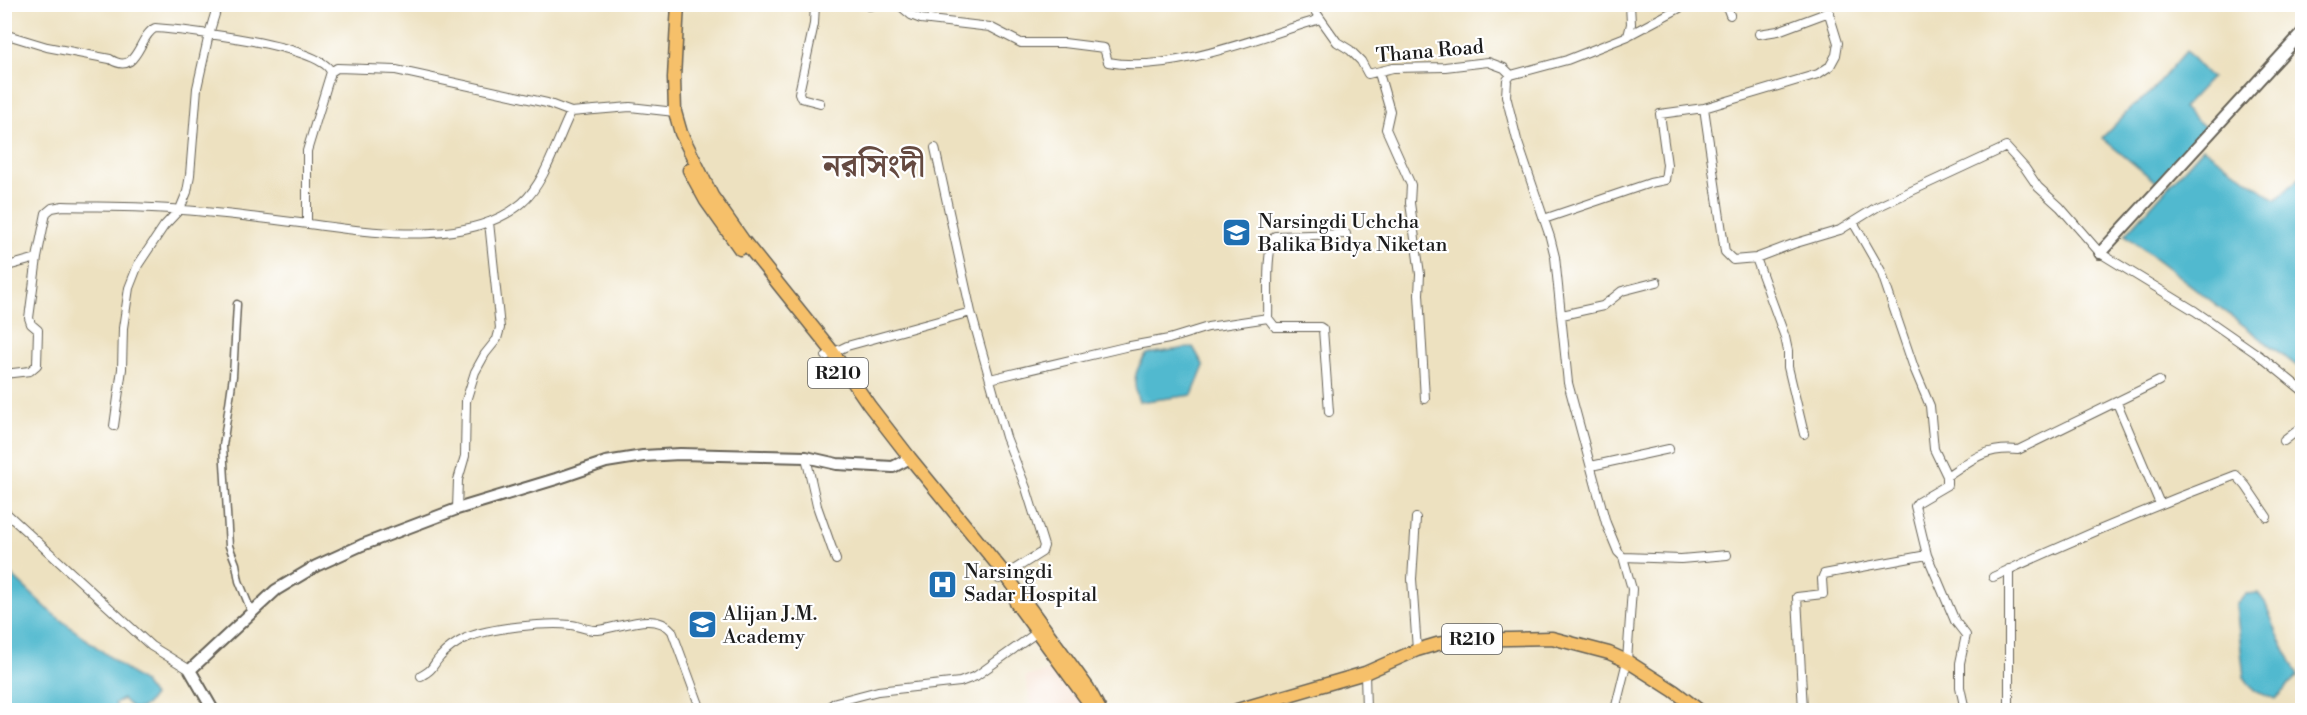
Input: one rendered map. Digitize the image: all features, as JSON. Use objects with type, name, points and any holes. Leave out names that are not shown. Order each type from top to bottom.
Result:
[{"type":"main road","name":"R210","points":[[670,4],[666,78],[672,111],[712,196],[869,405],[908,461],[1002,577],[1092,694],[1098,708]]},
{"type":"main road","name":"R210","points":[[672,111],[678,4]]},
{"type":"main road","name":"R210","points":[[1237,711],[1365,673],[1417,650],[1463,640],[1552,638],[1610,653],[1674,691],[1699,711]]},
{"type":"street","points":[[114,426],[129,288],[148,248],[180,209],[190,175],[197,88],[218,4]]},
{"type":"street","points":[[815,4],[814,24],[799,93],[805,101],[820,103]]},
{"type":"street","points":[[865,4],[869,6],[879,4]]},
{"type":"street","points":[[898,4],[921,19],[990,27],[1021,43],[1064,42],[1104,48],[1108,62],[1120,64],[1183,60],[1320,19]]},
{"type":"street","name":"Thana Road","points":[[1310,4],[1337,42],[1358,58],[1368,74],[1394,68],[1445,67],[1488,62],[1504,68],[1511,75]]},
{"type":"street","points":[[1628,36],[1631,24],[1629,4]]},
{"type":"street","points":[[1615,711],[1626,661],[1632,598],[1630,580],[1623,556],[1612,538],[1568,383],[1555,257],[1517,140],[1506,96],[1507,80],[1511,75],[1567,60],[1628,36],[1687,4]]},
{"type":"street","points":[[1726,4],[1730,15]]},
{"type":"street","points":[[1544,219],[1665,180],[1667,165],[1660,114],[1704,108],[1793,83],[1818,74],[1830,66],[1836,55],[1838,43],[1828,8],[1778,31],[1759,34]]},
{"type":"street","points":[[4,34],[47,47],[88,53],[126,63],[136,56],[149,31],[155,28],[255,41],[314,57],[329,65],[331,72],[307,151],[307,224]]},
{"type":"street","points":[[2100,253],[2302,33]]},
{"type":"street","points":[[331,72],[337,68],[396,70],[539,101],[571,112],[630,107],[672,111]]},
{"type":"street","points":[[1379,73],[1390,111],[1386,129],[1411,185],[1410,203],[1420,274],[1425,399]]},
{"type":"street","points":[[1704,108],[1725,252],[1733,260],[1756,258],[1793,244],[1840,231],[1876,207],[2006,147],[2038,187],[2060,207],[2100,253],[2195,311],[2260,356],[2302,390]]},
{"type":"street","points":[[4,374],[30,371],[37,365],[38,330],[31,324],[29,318],[44,218],[52,208],[63,206],[180,209],[384,233],[425,234],[489,222],[520,205],[539,184],[571,112]]},
{"type":"street","points":[[935,148],[971,312],[1006,437],[1026,488],[1044,546],[1042,552],[1002,577]]},
{"type":"street","points":[[457,509],[458,480],[465,456],[466,401],[475,372],[484,354],[497,339],[500,328],[489,222]]},
{"type":"street","points":[[1853,222],[1881,271],[1914,368],[1930,406],[1934,449],[1947,476],[1947,485],[1915,506],[1927,555],[1955,621],[1966,635],[1960,663],[1960,687],[1965,711]]},
{"type":"street","points":[[1329,412],[1323,329],[1320,327],[1275,327],[1268,318],[1269,256],[1275,236],[1346,234]]},
{"type":"street","points":[[4,267],[37,258]]},
{"type":"street","points":[[1756,258],[1785,337],[1788,367],[1804,434]]},
{"type":"street","points":[[1562,315],[1603,306],[1622,291],[1657,282]]},
{"type":"street","points":[[237,304],[233,376],[223,446],[229,546],[252,613]]},
{"type":"street","points":[[829,354],[847,346],[971,312]]},
{"type":"street","points":[[990,379],[1169,339],[1208,327],[1268,318]]},
{"type":"street","points":[[1947,476],[1983,453],[2000,448],[2018,450],[2159,381]]},
{"type":"street","points":[[2117,403],[2160,504]]},
{"type":"street","points":[[2284,441],[2302,427]]},
{"type":"street","points":[[1592,466],[1669,449]]},
{"type":"street","points":[[190,670],[276,590],[316,566],[362,545],[457,509],[606,462],[643,456],[680,454],[806,457],[837,464],[872,467],[893,467],[908,461]]},
{"type":"street","points":[[806,457],[817,506],[836,560]]},
{"type":"street","points":[[1993,577],[2160,504],[2236,475],[2267,517]]},
{"type":"street","points":[[4,511],[151,646],[190,670],[213,711]]},
{"type":"street","points":[[1416,518],[1412,579],[1417,650]]},
{"type":"street","points":[[1623,556],[1681,559],[1727,555]]},
{"type":"street","points":[[1803,711],[1797,597],[1823,594],[1824,574],[1927,555]]},
{"type":"street","points":[[2009,569],[2009,711]]},
{"type":"street","points":[[421,676],[432,669],[440,657],[465,639],[482,633],[558,624],[574,625],[596,631],[648,621],[662,622],[672,630],[701,711]]},
{"type":"street","points":[[824,711],[836,702],[878,691],[960,682],[976,676],[1041,630]]},
{"type":"street","points":[[1365,673],[1366,711]]},
{"type":"shaded area","points":[[1065,667],[1094,701],[1096,710],[1033,710],[1025,677]]},
{"type":"water","points":[[2186,51],[2211,78],[2183,108],[2207,129],[2157,183],[2102,138],[2132,107],[2148,95]]},
{"type":"water","points":[[2203,148],[2276,200],[2302,175],[2302,370],[2125,235]]},
{"type":"water","points":[[1193,347],[1204,366],[1192,395],[1139,402],[1135,388],[1136,376],[1139,365],[1147,354]]},
{"type":"water","points":[[5,569],[53,614],[144,683],[153,696],[147,704],[139,709],[132,708],[123,699],[115,703],[118,710],[5,710]]},
{"type":"water","points":[[2258,593],[2265,602],[2298,676],[2275,699],[2254,691],[2244,677],[2236,605],[2246,594]]},
{"type":"place","name":"Narsingdi Uchcha Balika Bidya Niketan","points":[[1237,233]]},
{"type":"place","name":"Narsingdi Sadar Hospital","points":[[943,584]]},
{"type":"place","name":"Alijan J.M. Academy","points":[[702,625]]},
{"type":"district","name":"নরসিংদী","points":[[874,166]]}]
